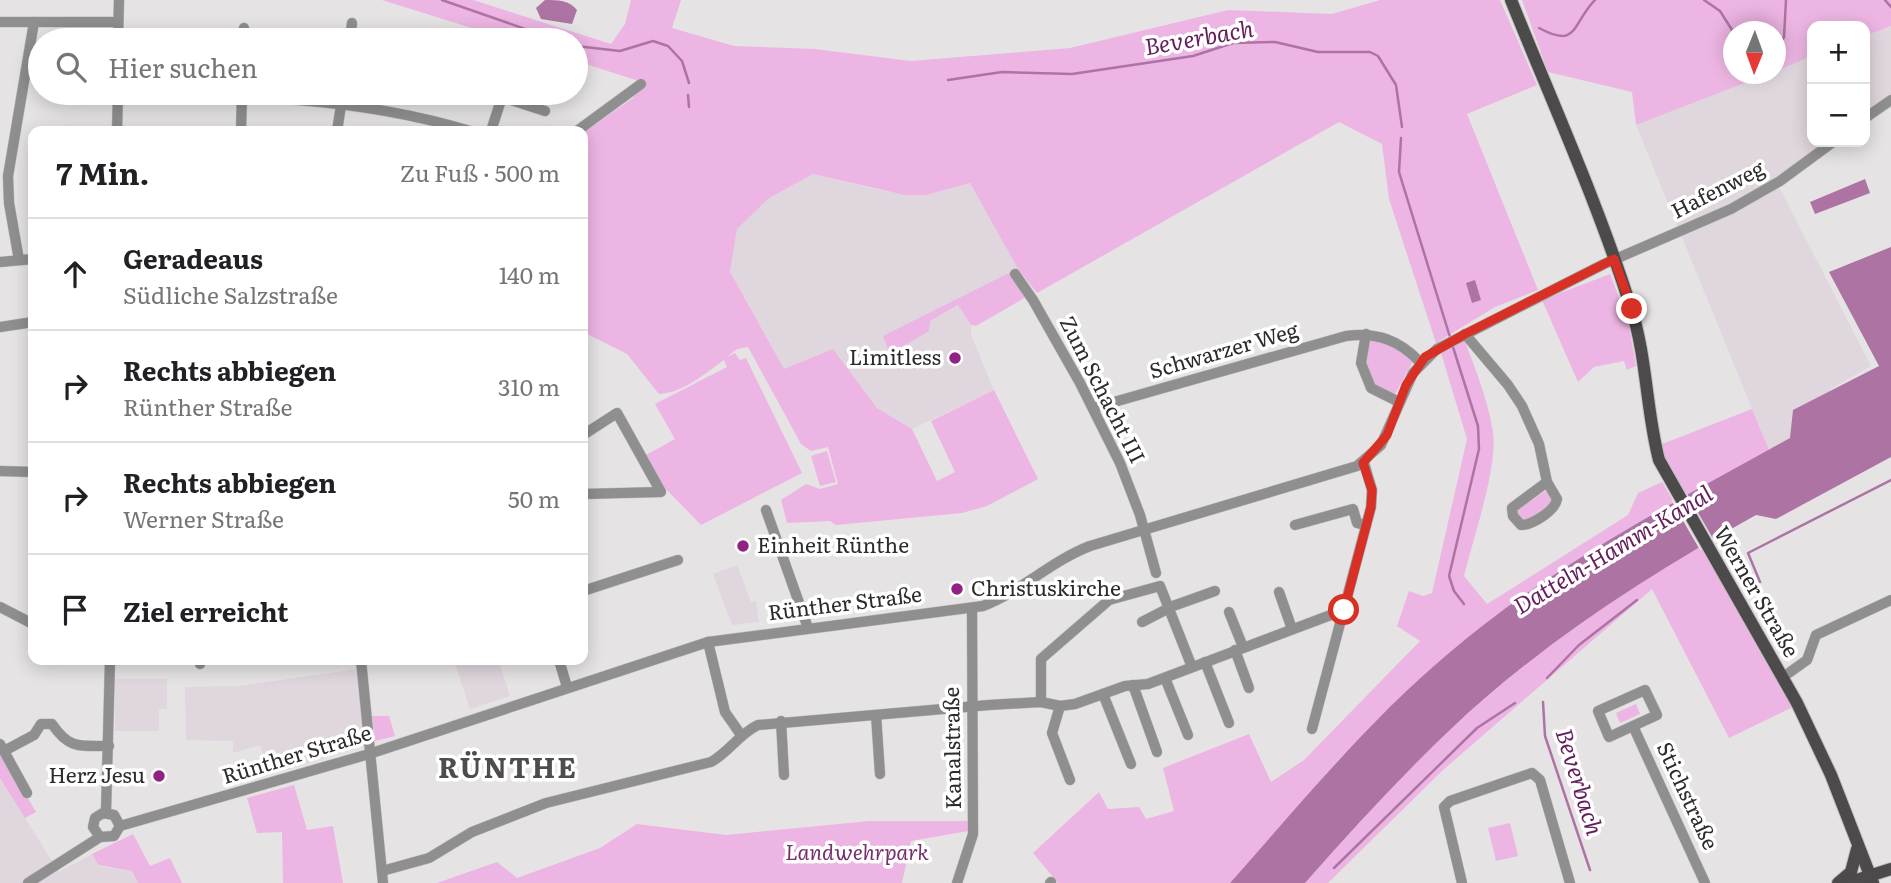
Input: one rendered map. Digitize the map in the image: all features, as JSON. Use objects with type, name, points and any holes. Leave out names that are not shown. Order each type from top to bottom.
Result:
[{"type":"main road","name":"Werner Straße","points":[[1511,0],[1614,259],[1639,336],[1659,460],[1783,677],[1830,775],[1871,879]]},
{"type":"main road","points":[[1838,883],[1854,867],[1857,845]]},
{"type":"main road","points":[[1847,883],[1871,879],[1891,871]]},
{"type":"main road","points":[[1884,883],[1891,871]]},
{"type":"street","points":[[118,28],[119,0]]},
{"type":"street","points":[[0,22],[118,22]]},
{"type":"street","points":[[33,28],[34,22]]},
{"type":"street","points":[[351,28],[352,23]]},
{"type":"street","points":[[19,260],[9,203],[8,176],[28,58]]},
{"type":"street","points":[[584,126],[641,84]]},
{"type":"street","points":[[1870,115],[1891,100]]},
{"type":"street","points":[[117,126],[118,105]]},
{"type":"street","points":[[241,126],[242,105]]},
{"type":"street","points":[[338,126],[342,105]]},
{"type":"street","points":[[346,105],[434,126]]},
{"type":"street","points":[[493,126],[499,105]]},
{"type":"street","points":[[527,105],[545,111]]},
{"type":"street","name":"Hafenweg","points":[[1614,259],[1731,209],[1780,180],[1826,147]]},
{"type":"street","points":[[0,262],[28,259]]},
{"type":"street","name":"Rünther Straße","points":[[28,883],[100,837],[114,836],[120,826],[369,754],[708,642],[972,609],[1001,599],[1071,553],[1144,529],[1333,475],[1363,463],[1387,435],[1399,402],[1420,362],[1465,334],[1614,259]]},
{"type":"street","name":"Zum Schacht III","points":[[1015,274],[1033,300],[1120,463],[1144,529],[1156,573]]},
{"type":"street","points":[[0,327],[28,323]]},
{"type":"street","points":[[1366,334],[1362,363],[1371,388],[1399,402]]},
{"type":"street","name":"Schwarzer Weg","points":[[1093,408],[1346,336],[1366,334],[1398,343],[1420,362]]},
{"type":"street","points":[[1465,334],[1522,406],[1539,444],[1547,482],[1556,496],[1556,505],[1527,525],[1521,525],[1513,516],[1512,508],[1547,482]]},
{"type":"street","points":[[588,432],[617,413],[661,492],[588,494]]},
{"type":"street","points":[[1312,730],[1366,525],[1372,490],[1363,463]]},
{"type":"street","points":[[0,471],[28,472]]},
{"type":"street","points":[[1295,525],[1353,509],[1357,523],[1366,525]]},
{"type":"street","points":[[766,510],[808,628]]},
{"type":"street","points":[[588,589],[678,560]]},
{"type":"street","points":[[1041,702],[1041,659],[1109,600],[1160,586],[1192,667]]},
{"type":"street","points":[[1142,622],[1215,592]]},
{"type":"street","points":[[1279,592],[1292,629]]},
{"type":"street","points":[[1783,677],[1807,660],[1816,635],[1891,600]]},
{"type":"street","points":[[0,607],[28,621]]},
{"type":"street","name":"Kanalstraße","points":[[957,883],[973,834],[972,609]]},
{"type":"street","points":[[382,871],[429,858],[472,832],[546,803],[711,762],[726,753],[741,735],[758,725],[781,721],[1041,702],[1060,706],[1165,678],[1344,610]]},
{"type":"street","points":[[1229,612],[1249,688]]},
{"type":"street","points":[[708,642],[726,712],[741,735]]},
{"type":"street","points":[[1205,663],[1229,723]]},
{"type":"street","points":[[106,812],[110,665]]},
{"type":"street","points":[[361,665],[383,883]]},
{"type":"street","points":[[560,665],[567,687]]},
{"type":"street","points":[[1165,678],[1188,735]]},
{"type":"street","points":[[1133,685],[1157,752]]},
{"type":"street","name":"Stichstraße","points":[[1645,690],[1657,715],[1633,726],[1609,737],[1598,711],[1645,690]]},
{"type":"street","points":[[1103,694],[1131,764]]},
{"type":"street","points":[[1060,706],[1052,733],[1070,780]]},
{"type":"street","points":[[876,715],[880,774]]},
{"type":"street","points":[[781,721],[784,775]]},
{"type":"street","points":[[27,793],[2,748],[34,735],[41,724],[52,724],[58,736],[73,745],[108,747]]},
{"type":"street","name":"Stichstraße","points":[[1633,726],[1705,883]]},
{"type":"street","points":[[1462,883],[1444,807],[1450,801],[1532,773],[1540,780],[1570,883]]},
{"type":"street","points":[[100,837],[95,832],[93,822],[99,815],[106,812],[116,816],[120,826]]},
{"type":"shaded area","points":[[1891,26],[1891,107],[1870,122],[1870,84],[1870,34]]},
{"type":"shaded area","points":[[1807,58],[1807,147],[1835,147],[1779,187],[1871,366],[1832,388],[1790,438],[1769,450],[1636,125],[1742,84],[1786,84],[1786,67]]},
{"type":"shaded area","points":[[813,174],[884,191],[926,195],[970,183],[1018,269],[883,337],[930,321],[959,305],[971,325],[971,335],[994,390],[912,429],[877,408],[833,349],[784,370],[730,273],[737,229],[768,198]]},
{"type":"shaded area","points":[[737,565],[751,602],[756,601],[759,622],[732,625],[713,574]]},
{"type":"shaded area","points":[[456,665],[500,665],[510,696],[470,709]]},
{"type":"shaded area","points":[[357,669],[365,746],[259,778],[254,760],[264,757],[260,745],[233,753],[233,741],[186,740],[185,687],[238,686]]},
{"type":"shaded area","points":[[115,679],[167,679],[167,709],[159,709],[159,731],[115,731]]},
{"type":"shaded area","points":[[0,778],[59,872],[92,854],[98,866],[132,871],[138,883],[0,883]]},
{"type":"green space","points":[[382,0],[473,0],[561,28],[472,28]]},
{"type":"green space","points":[[631,0],[681,0],[672,28],[734,46],[815,49],[911,61],[1070,48],[1228,10],[1332,14],[1380,0],[1500,0],[1537,85],[1467,114],[1538,290],[1495,307],[1436,343],[1389,199],[1382,144],[1339,122],[1037,293],[1018,269],[970,183],[926,195],[905,195],[813,174],[769,198],[737,229],[730,272],[784,369],[833,349],[877,408],[912,429],[937,481],[955,472],[931,421],[994,390],[1038,479],[987,506],[962,513],[836,525],[830,521],[787,523],[781,500],[806,484],[820,489],[838,484],[828,447],[811,451],[801,444],[748,347],[737,349],[727,357],[735,353],[740,360],[746,358],[802,473],[701,525],[663,486],[646,455],[675,439],[655,404],[727,367],[724,360],[686,386],[659,394],[627,354],[588,334],[588,130],[633,98],[639,81],[588,65],[588,37],[611,44],[625,24]]},
{"type":"green space","points":[[1522,0],[1891,0],[1891,26],[1870,34],[1870,21],[1807,21],[1807,58],[1786,67],[1786,21],[1723,21],[1723,84],[1742,84],[1636,125],[1632,92],[1548,72]]},
{"type":"green space","points":[[1011,272],[1026,297],[976,326],[971,325],[958,305],[930,321],[929,331],[890,354],[883,336]]},
{"type":"green space","points":[[1610,274],[1628,321],[1636,366],[1627,370],[1624,361],[1594,367],[1578,382],[1542,300]]},
{"type":"green space","points":[[1464,339],[1485,396],[1493,432],[1492,464],[1464,576],[1487,604],[1628,515],[1638,493],[1662,482],[1674,502],[1650,516],[1342,756],[1230,883],[1058,883],[1033,853],[1099,792],[1108,809],[1139,807],[1146,819],[1174,811],[1163,768],[1249,734],[1271,782],[1304,760],[1420,641],[1397,626],[1409,591],[1423,596],[1432,593],[1467,439],[1441,353]]},
{"type":"green space","points":[[1373,340],[1400,349],[1413,361],[1394,396],[1376,388],[1364,365],[1368,344]]},
{"type":"green space","points":[[1752,409],[1769,450],[1683,498],[1657,446]]},
{"type":"green space","points":[[827,451],[836,482],[820,486],[811,456]]},
{"type":"green space","points":[[1547,490],[1553,500],[1552,504],[1528,521],[1518,519],[1517,510]]},
{"type":"green space","points":[[1710,540],[1793,707],[1729,738],[1652,589],[1443,770],[1328,883],[1305,883],[1395,785],[1481,701],[1576,627]]},
{"type":"green space","points":[[1636,704],[1640,714],[1620,723],[1616,713]]},
{"type":"green space","points":[[372,716],[389,716],[395,736],[375,741]]},
{"type":"green space","points":[[0,751],[36,812],[25,818],[0,778]]},
{"type":"green space","points":[[294,785],[307,830],[333,826],[343,883],[283,883],[282,832],[257,833],[247,798]]},
{"type":"green space","name":"Landwehrpark","points":[[869,821],[969,821],[968,831],[911,841],[902,883],[437,883],[497,862],[517,878],[600,848],[637,824],[726,835]]},
{"type":"green space","points":[[1510,823],[1518,856],[1496,861],[1488,828]]},
{"type":"green space","points":[[133,834],[150,866],[170,858],[182,883],[138,883],[132,871],[98,865],[92,854]]},
{"type":"water","points":[[545,0],[563,1],[574,7],[577,10],[572,24],[541,19],[536,8]]},
{"type":"water","points":[[1865,179],[1870,193],[1815,214],[1810,202]]},
{"type":"water","name":"Datteln-Hamm-Kanal","points":[[1891,247],[1891,457],[1776,519],[1756,515],[1636,586],[1559,639],[1522,667],[1452,728],[1377,804],[1305,883],[1230,883],[1335,764],[1390,707],[1488,621],[1614,537],[1790,438],[1793,410],[1879,366],[1829,272]]},
{"type":"water","points":[[1475,280],[1481,300],[1472,303],[1466,283]]},
{"type":"pier","points":[[1686,492],[1715,542],[1700,550],[1671,500]]},
{"type":"waterway","name":"Beverbach","points":[[442,0],[522,28]]},
{"type":"waterway","name":"Beverbach","points":[[1539,28],[1552,34],[1568,35],[1595,0]]},
{"type":"waterway","name":"Beverbach","points":[[1704,0],[1720,11],[1726,21]]},
{"type":"waterway","name":"Beverbach","points":[[1785,21],[1786,0]]},
{"type":"waterway","name":"Beverbach","points":[[1885,0],[1891,7]]},
{"type":"waterway","name":"Beverbach","points":[[588,47],[620,51],[653,41],[668,46],[682,61],[689,83]]},
{"type":"waterway","name":"Beverbach","points":[[948,80],[1002,72],[1072,74],[1193,56],[1233,43],[1275,42],[1318,52],[1370,52],[1378,56],[1396,85],[1402,127]]},
{"type":"waterway","name":"Beverbach","points":[[688,95],[689,107]]},
{"type":"waterway","name":"Beverbach","points":[[1401,138],[1399,172],[1450,337]]},
{"type":"waterway","name":"Beverbach","points":[[1452,344],[1478,426],[1479,449],[1449,576],[1454,591],[1464,604]]},
{"type":"waterway","points":[[1760,582],[1748,553],[1891,480]]},
{"type":"waterway","points":[[1547,678],[1579,645],[1637,600]]},
{"type":"waterway","name":"Beverbach","points":[[1543,702],[1545,736],[1590,870]]},
{"type":"waterway","points":[[1334,868],[1477,728],[1515,703]]},
{"type":"place","name":"Limitless","points":[[955,358]]},
{"type":"place","name":"Einheit Rünthe","points":[[743,546]]},
{"type":"place","name":"Christuskirche","points":[[957,589]]},
{"type":"place","name":"Herz Jesu","points":[[159,776]]},
{"type":"district","name":"RÜNTHE","points":[[508,768]]},
{"type":"route","points":[[1344,610],[1371,507],[1372,490],[1363,463],[1379,448],[1387,435],[1406,385],[1420,362],[1465,334],[1614,259],[1632,309]]}]
